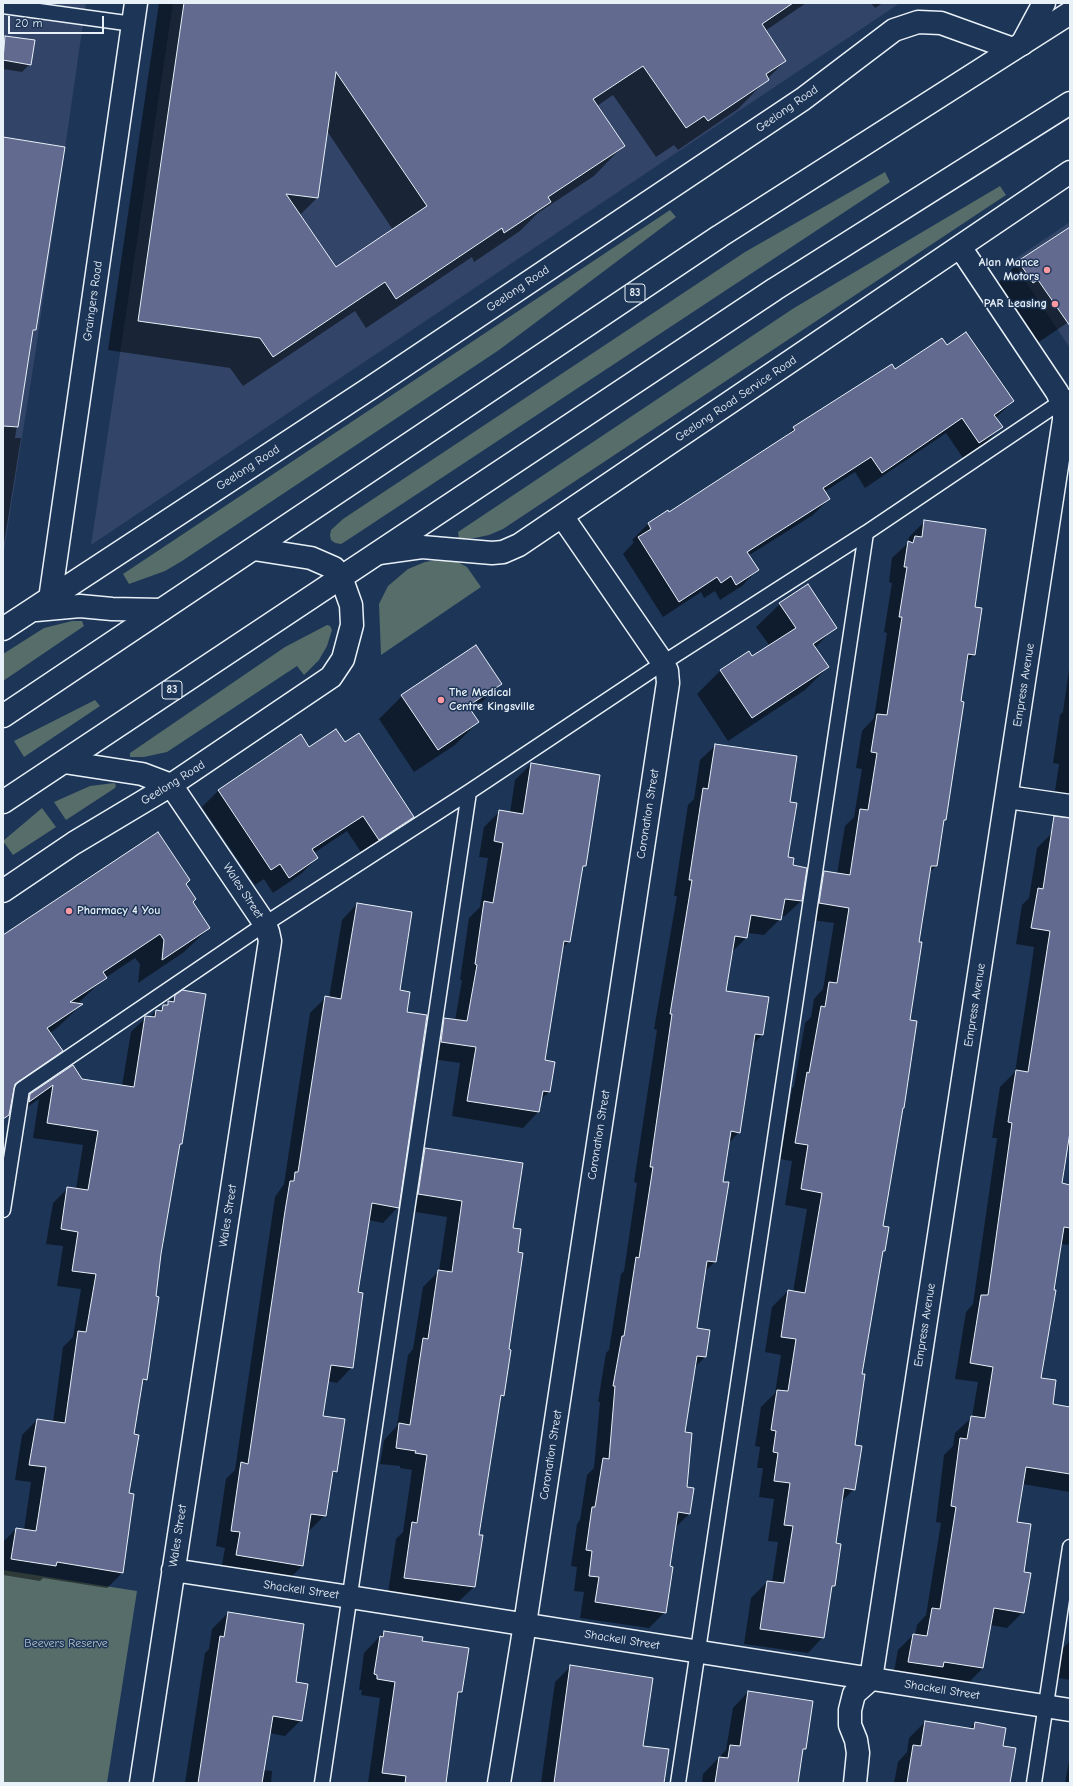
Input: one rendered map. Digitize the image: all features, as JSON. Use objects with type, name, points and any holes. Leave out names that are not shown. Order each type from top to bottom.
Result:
[{"type":"main road","name":"Graingers Road","points":[[36,608],[136,3]]},
{"type":"main road","points":[[1017,46],[1044,3]]},
{"type":"main road","name":"83","points":[[3,716],[720,236],[1070,13]]},
{"type":"main road","name":"Geelong Road","points":[[3,629],[385,378],[796,104],[894,30],[918,22],[941,23],[1017,46]]},
{"type":"main road","name":"83","points":[[3,802],[775,289],[1070,103]]},
{"type":"main road","name":"Geelong Road Service Road","points":[[379,553],[422,547],[498,553],[519,545],[1070,172]]},
{"type":"main road","name":"Empress Avenue","points":[[871,1679],[1007,797],[1064,420],[1066,398],[960,247]]},
{"type":"main road","name":"Coronation Street","points":[[499,1783],[525,1624],[668,677],[663,663],[562,516]]},
{"type":"main road","points":[[254,549],[311,558],[334,568],[341,577]]},
{"type":"main road","name":"Geelong Road","points":[[3,891],[74,843],[171,785],[325,682],[336,672],[346,651],[351,635],[353,619],[351,605],[341,577]]},
{"type":"main road","name":"Geelong Road","points":[[36,608],[80,606],[112,609],[161,610]]},
{"type":"main road","points":[[3,611],[36,608]]},
{"type":"main road","points":[[64,762],[142,774],[171,785]]},
{"type":"main road","name":"Wales Street","points":[[141,1783],[270,944],[265,924],[171,785]]},
{"type":"main road","points":[[1007,797],[1070,806]]},
{"type":"main road","name":"Shackell Street","points":[[173,1570],[1070,1710]]},
{"type":"main road","points":[[855,1783],[858,1753],[856,1740],[850,1725],[850,1710],[854,1694],[871,1679]]},
{"type":"lane","points":[[3,6],[133,24]]},
{"type":"lane","points":[[3,1210],[22,1089],[265,924],[469,792],[663,663],[866,534],[1066,398]]},
{"type":"lane","points":[[678,1783],[866,534]]},
{"type":"lane","points":[[322,1783],[469,792]]},
{"type":"lane","points":[[1034,1783],[1070,1547]]},
{"type":"shaded area","points":[[3,3],[86,3],[36,349],[3,557]]},
{"type":"shaded area","points":[[173,3],[900,3],[91,545]]},
{"type":"shaded area","name":"PAR Leasing","points":[[1070,222],[1070,348],[1012,261]]},
{"type":"green space","points":[[885,172],[890,182],[346,541],[341,544],[335,543],[331,540],[331,530],[343,519],[745,252]]},
{"type":"green space","points":[[1000,186],[1006,195],[503,529],[489,535],[459,539],[458,532],[794,308]]},
{"type":"green space","points":[[670,210],[676,217],[499,350],[182,561],[165,571],[129,584],[123,574]]},
{"type":"green space","points":[[443,559],[456,561],[467,567],[481,587],[381,655],[379,604],[388,586],[408,569],[425,562]]},
{"type":"green space","points":[[72,621],[82,621],[84,626],[3,681],[3,654],[44,628]]},
{"type":"green space","points":[[327,625],[330,626],[332,630],[327,646],[319,660],[304,675],[297,666],[167,752],[144,757],[130,757],[130,753],[285,647]]},
{"type":"green space","points":[[95,700],[100,706],[24,757],[14,741]]},
{"type":"green space","points":[[114,783],[116,785],[115,788],[66,820],[54,802],[90,786]]},
{"type":"green space","points":[[42,808],[56,827],[13,855],[3,841]]},
{"type":"green space","name":"Beevers Reserve","points":[[3,1570],[137,1591],[107,1783],[3,1783]]},
{"type":"building","points":[[184,3],[793,3],[762,24],[786,61],[766,74],[769,80],[708,121],[704,116],[686,128],[643,66],[593,99],[625,146],[548,197],[551,202],[504,233],[502,228],[396,299],[385,282],[273,357],[260,338],[138,321]],"holes":[[[336,72],[427,206],[336,267],[286,194],[318,198]]]},
{"type":"building","points":[[5,36],[35,40],[31,65],[3,60]]},
{"type":"building","points":[[3,137],[65,147],[36,330],[33,330],[18,427],[3,426]]},
{"type":"building","name":"PAR Leasing","points":[[1070,227],[1070,326],[1038,280],[1033,283],[1018,261]]},
{"type":"building","points":[[966,332],[1014,401],[994,415],[1003,427],[979,443],[962,418],[882,473],[871,457],[823,488],[830,499],[747,552],[759,570],[736,585],[731,576],[721,583],[717,577],[679,602],[638,537],[651,529],[648,523],[668,510],[669,512],[795,430],[793,427],[892,364],[895,369],[942,338],[947,345]]},
{"type":"building","points":[[924,520],[986,529],[975,607],[982,608],[975,655],[968,654],[961,701],[964,702],[946,820],[944,820],[937,866],[931,866],[919,942],[922,942],[910,1020],[917,1021],[904,1108],[883,1226],[889,1227],[885,1251],[883,1251],[862,1374],[865,1374],[855,1445],[862,1446],[855,1490],[844,1488],[836,1543],[841,1544],[835,1586],[832,1586],[824,1638],[760,1629],[767,1581],[784,1583],[793,1526],[784,1525],[790,1483],[774,1481],[778,1453],[773,1452],[776,1431],[771,1430],[777,1390],[788,1391],[796,1339],[781,1337],[788,1290],[805,1293],[822,1193],[801,1189],[808,1145],[795,1143],[807,1072],[809,1073],[821,1006],[825,1007],[829,982],[837,983],[849,908],[819,903],[824,871],[850,875],[860,809],[868,810],[877,753],[871,752],[877,714],[887,715],[902,617],[899,617],[907,567],[904,567],[908,541],[913,543],[915,536],[922,537]]},
{"type":"building","points":[[808,584],[837,628],[813,644],[829,667],[752,718],[720,670],[749,651],[752,656],[796,628],[779,603]]},
{"type":"building","name":"The Medical Centre Kingsville","points":[[476,645],[502,684],[468,706],[479,722],[438,750],[401,695]]},
{"type":"building","points":[[336,729],[345,742],[359,733],[414,817],[379,840],[363,816],[312,849],[318,858],[289,878],[280,864],[271,870],[218,790],[301,734],[309,747]]},
{"type":"building","points":[[715,744],[797,756],[790,802],[797,803],[788,857],[794,858],[793,865],[807,868],[802,901],[785,899],[781,920],[751,915],[747,938],[735,936],[726,991],[769,997],[763,1035],[755,1034],[740,1133],[731,1131],[723,1182],[729,1182],[716,1262],[707,1261],[697,1328],[710,1330],[706,1357],[697,1356],[685,1432],[692,1433],[687,1487],[694,1488],[690,1514],[678,1512],[670,1566],[673,1567],[666,1613],[595,1602],[599,1577],[589,1576],[592,1551],[586,1550],[592,1507],[595,1507],[603,1458],[609,1459],[615,1386],[613,1386],[622,1336],[624,1336],[636,1257],[639,1258],[653,1167],[650,1167],[672,1014],[670,1014],[692,880],[689,880],[703,788],[708,789]]},
{"type":"building","points":[[531,763],[600,775],[586,866],[583,866],[570,942],[564,941],[545,1060],[555,1062],[550,1092],[543,1091],[539,1112],[467,1101],[476,1047],[441,1042],[444,1018],[467,1021],[477,965],[475,964],[484,901],[493,903],[503,843],[494,841],[499,810],[523,814]]},
{"type":"building","points":[[1054,816],[1070,818],[1070,1132],[1062,1183],[1070,1185],[1070,1228],[1064,1227],[1054,1290],[1056,1290],[1041,1378],[1056,1380],[1053,1404],[1070,1407],[1070,1474],[1026,1467],[1017,1522],[1031,1524],[1024,1572],[1031,1573],[1024,1613],[994,1608],[983,1668],[944,1662],[943,1667],[908,1662],[913,1634],[927,1636],[932,1608],[940,1609],[956,1507],[951,1506],[960,1438],[967,1439],[971,1416],[985,1418],[993,1367],[970,1363],[981,1295],[988,1295],[1012,1123],[1008,1122],[1016,1070],[1028,1072],[1050,931],[1031,928],[1038,888],[1043,889]]},
{"type":"building","points":[[158,832],[190,880],[186,884],[196,899],[193,902],[210,928],[162,960],[164,940],[160,934],[103,972],[107,978],[70,1002],[83,1004],[47,1028],[63,1051],[15,1084],[9,1115],[3,1119],[3,935]]},
{"type":"building","points":[[357,903],[412,912],[400,990],[410,992],[407,1012],[427,1015],[399,1208],[372,1203],[358,1292],[363,1293],[353,1368],[331,1365],[323,1416],[345,1419],[337,1472],[333,1471],[326,1516],[311,1514],[303,1566],[236,1555],[240,1532],[231,1531],[241,1462],[248,1464],[285,1211],[290,1181],[294,1181],[295,1172],[298,1172],[325,996],[341,999]]},
{"type":"building","points":[[182,990],[206,994],[182,1144],[180,1144],[161,1254],[156,1296],[159,1297],[147,1380],[143,1379],[134,1434],[139,1435],[129,1493],[134,1494],[123,1573],[57,1562],[56,1566],[11,1559],[16,1528],[36,1531],[46,1467],[29,1465],[37,1419],[65,1423],[78,1331],[86,1332],[96,1274],[72,1271],[78,1232],[61,1229],[67,1187],[88,1190],[98,1131],[47,1123],[53,1085],[29,1102],[30,1094],[73,1065],[82,1079],[134,1087],[145,1016],[155,1017],[156,1010],[162,1011],[163,1005],[168,1005],[168,1001],[174,1002],[175,995]]},
{"type":"building","points":[[425,1148],[523,1163],[513,1228],[521,1229],[518,1252],[523,1253],[509,1349],[511,1350],[504,1396],[501,1395],[479,1535],[483,1535],[475,1587],[404,1578],[412,1522],[417,1523],[427,1455],[415,1453],[416,1451],[396,1448],[399,1423],[410,1425],[423,1338],[428,1339],[438,1270],[452,1272],[462,1201],[418,1194]]},
{"type":"building","points":[[228,1612],[304,1624],[296,1682],[308,1684],[302,1721],[273,1716],[262,1783],[198,1783],[220,1636],[224,1637]]},
{"type":"building","points":[[384,1631],[423,1637],[422,1641],[469,1648],[462,1692],[458,1692],[446,1783],[405,1783],[406,1776],[382,1773],[395,1682],[377,1679],[377,1675],[374,1674],[380,1636],[383,1637]]},
{"type":"building","points":[[570,1665],[653,1678],[643,1746],[669,1749],[664,1783],[554,1783]]},
{"type":"building","points":[[748,1691],[813,1701],[806,1749],[803,1749],[798,1783],[715,1783],[719,1757],[728,1758],[730,1745],[740,1746]]},
{"type":"building","points":[[925,1721],[974,1729],[975,1722],[1006,1728],[1003,1746],[1016,1748],[1010,1783],[907,1783],[913,1745],[921,1746]]},
{"type":"place","name":"Alan Mance Motors","points":[[1047,270]]},
{"type":"place","name":"PAR Leasing","points":[[1055,304]]},
{"type":"place","name":"The Medical Centre Kingsville","points":[[441,700]]},
{"type":"place","name":"Pharmacy 4 You","points":[[69,911]]}]
